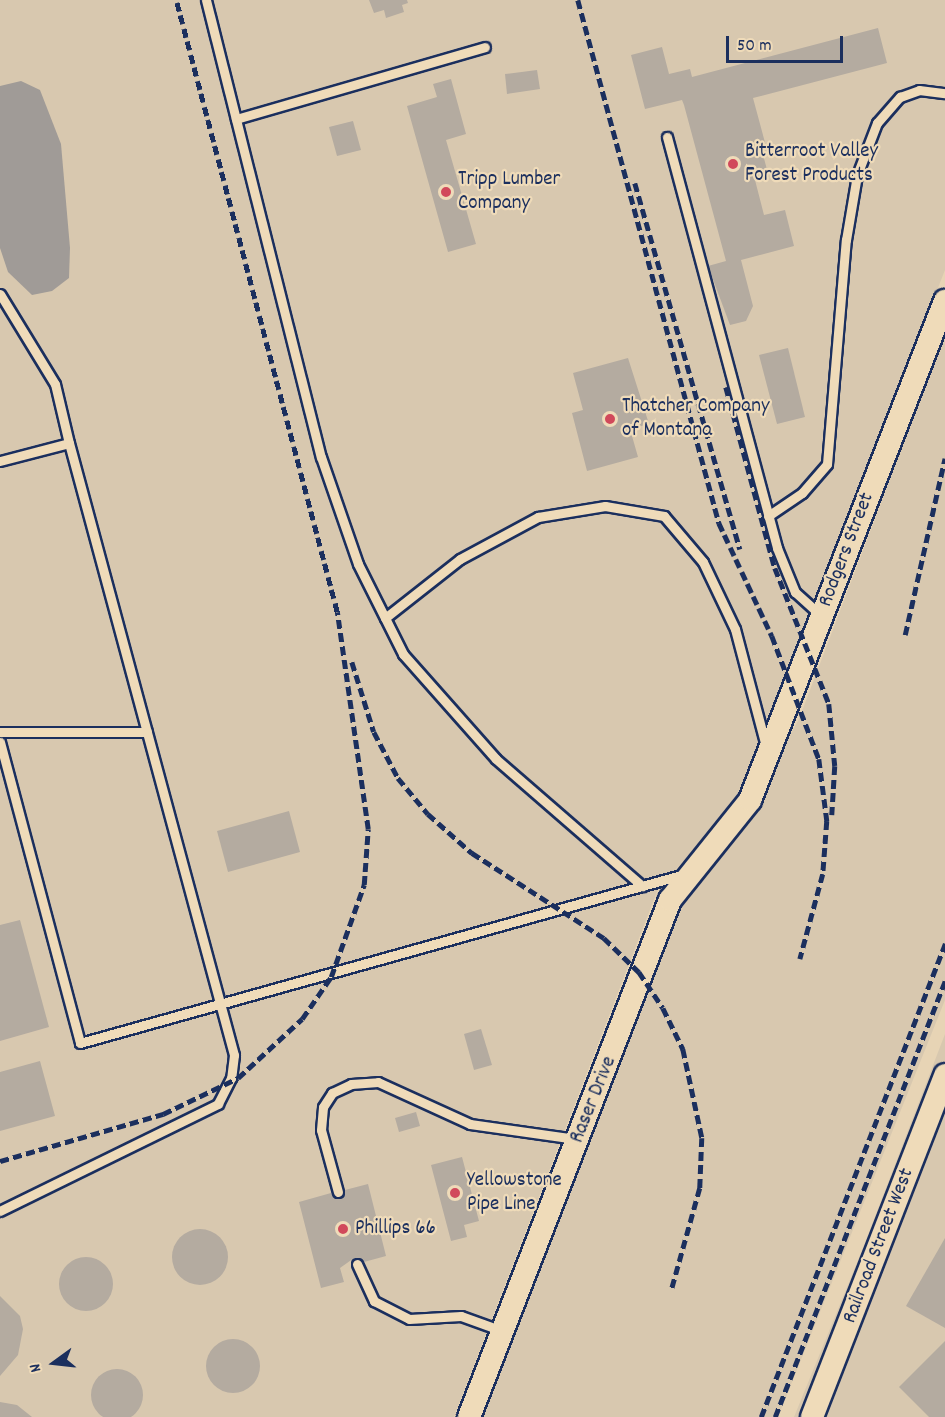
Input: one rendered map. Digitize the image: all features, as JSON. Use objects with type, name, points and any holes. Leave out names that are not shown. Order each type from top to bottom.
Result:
[{"type":"street","name":"Rodgers Street","points":[[750,800],[945,301]]},
{"type":"street","name":"Raser Drive","points":[[469,1417],[670,900],[750,800]]},
{"type":"street","name":"Railroad Street West","points":[[812,1417],[945,1075]]},
{"type":"lane","points":[[206,0],[321,457],[358,564],[403,654],[496,759],[642,886]]},
{"type":"lane","points":[[236,119],[485,47]]},
{"type":"lane","points":[[768,516],[802,494],[827,464],[846,240],[856,175],[877,123],[900,97],[919,90],[945,93]]},
{"type":"lane","points":[[667,137],[768,516],[795,592],[822,616]]},
{"type":"lane","points":[[0,294],[55,384],[234,1055],[231,1078],[218,1104],[0,1211]]},
{"type":"lane","points":[[0,461],[69,443]]},
{"type":"lane","points":[[385,618],[460,559],[538,517],[605,506],[664,516],[702,562],[735,629],[768,755]]},
{"type":"lane","points":[[0,732],[147,732]]},
{"type":"lane","points":[[0,742],[81,1043],[693,872]]},
{"type":"lane","points":[[338,1192],[321,1130],[322,1107],[332,1093],[351,1084],[378,1082],[470,1124],[579,1139]]},
{"type":"lane","points":[[357,1264],[374,1301],[409,1319],[461,1316],[503,1331]]},
{"type":"shaded area","points":[[0,0],[945,0],[945,270],[735,804],[658,889],[454,1417],[0,1417]]},
{"type":"shaded area","points":[[21,81],[40,90],[61,144],[70,248],[69,278],[52,291],[32,295],[8,272],[0,248],[0,86]]},
{"type":"shaded area","points":[[945,334],[945,1000],[778,1417],[480,1417],[681,906],[730,841],[799,719]]},
{"type":"shaded area","points":[[945,1034],[945,1417],[794,1417],[863,1248]]},
{"type":"building","points":[[369,0],[407,0],[408,3],[402,5],[404,12],[386,18],[384,10],[374,13]]},
{"type":"building","name":"Bitterroot Valley Forest Products","points":[[878,28],[887,63],[753,98],[767,150],[762,151],[769,177],[755,180],[764,215],[785,210],[794,246],[741,260],[753,306],[746,321],[730,325],[708,266],[726,261],[684,105],[682,100],[645,109],[631,55],[662,47],[669,74],[690,69],[692,77]]},
{"type":"building","points":[[537,70],[540,89],[507,94],[505,74]]},
{"type":"building","name":"Tripp Lumber Company","points":[[451,79],[466,134],[446,140],[476,244],[448,252],[407,106],[437,97],[433,84]]},
{"type":"building","points":[[353,121],[361,150],[337,156],[329,127]]},
{"type":"building","points":[[788,348],[805,417],[777,424],[759,355]]},
{"type":"building","name":"Thatcher Company of Montana","points":[[628,358],[649,424],[630,429],[638,457],[587,471],[572,413],[583,410],[573,373]]},
{"type":"building","points":[[289,811],[300,852],[228,872],[217,831]]},
{"type":"building","points":[[20,920],[49,1027],[0,1041],[0,925]]},
{"type":"building","points":[[481,1029],[492,1065],[474,1070],[464,1034]]},
{"type":"building","points":[[40,1061],[55,1116],[0,1131],[0,1072]]},
{"type":"building","points":[[416,1112],[420,1126],[399,1132],[395,1118]]},
{"type":"building","name":"Yellowstone Pipe Line","points":[[462,1157],[479,1221],[464,1225],[467,1237],[451,1241],[431,1165]]},
{"type":"building","name":"Phillips 66","points":[[368,1184],[386,1256],[364,1262],[354,1258],[340,1268],[344,1282],[321,1288],[299,1202],[331,1193],[339,1199],[345,1190]]},
{"type":"building","points":[[194,1229],[206,1229],[216,1233],[224,1241],[228,1257],[224,1273],[216,1281],[206,1285],[194,1285],[184,1281],[176,1273],[172,1263],[172,1251],[176,1241],[184,1233]]},
{"type":"building","points":[[945,1238],[945,1328],[906,1306]]},
{"type":"building","points":[[86,1257],[96,1259],[105,1265],[111,1274],[113,1284],[111,1294],[105,1303],[96,1309],[86,1311],[76,1309],[67,1303],[61,1294],[59,1284],[61,1274],[67,1265],[76,1259]]},
{"type":"building","points":[[0,1296],[20,1316],[23,1329],[18,1355],[0,1376]]},
{"type":"building","points":[[228,1339],[238,1339],[248,1343],[256,1351],[260,1366],[256,1381],[248,1389],[238,1393],[228,1393],[218,1389],[210,1381],[206,1371],[206,1361],[210,1351],[218,1343]]},
{"type":"building","points":[[945,1341],[945,1417],[929,1417],[899,1387]]},
{"type":"building","points":[[117,1369],[127,1371],[135,1377],[141,1385],[143,1395],[141,1405],[135,1413],[127,1419],[117,1421],[107,1419],[99,1413],[93,1405],[91,1395],[93,1385],[99,1377],[107,1371]]},
{"type":"building","points":[[0,1402],[17,1405],[32,1417],[0,1417]]},
{"type":"railway","points":[[0,1161],[163,1114],[238,1078],[302,1019],[331,977],[364,885],[368,829],[337,612],[176,0]]},
{"type":"railway","points":[[578,0],[719,523],[772,636],[819,759],[827,821],[823,874],[800,959]]},
{"type":"railway","points":[[635,183],[740,549]]},
{"type":"railway","points":[[726,387],[775,568],[829,704],[835,766],[832,815]]},
{"type":"railway","points":[[905,635],[945,458]]},
{"type":"railway","points":[[352,662],[374,732],[398,778],[428,814],[472,853],[604,938],[639,972],[663,1008],[683,1049],[702,1138],[700,1188],[672,1288]]},
{"type":"railway","points":[[761,1417],[945,944]]},
{"type":"railway","points":[[775,1417],[945,981]]},
{"type":"place","name":"Bitterroot Valley Forest Products","points":[[733,164]]},
{"type":"place","name":"Tripp Lumber Company","points":[[446,192]]},
{"type":"place","name":"Thatcher Company of Montana","points":[[610,419]]},
{"type":"place","name":"Yellowstone Pipe Line","points":[[455,1193]]},
{"type":"place","name":"Phillips 66","points":[[343,1229]]}]
